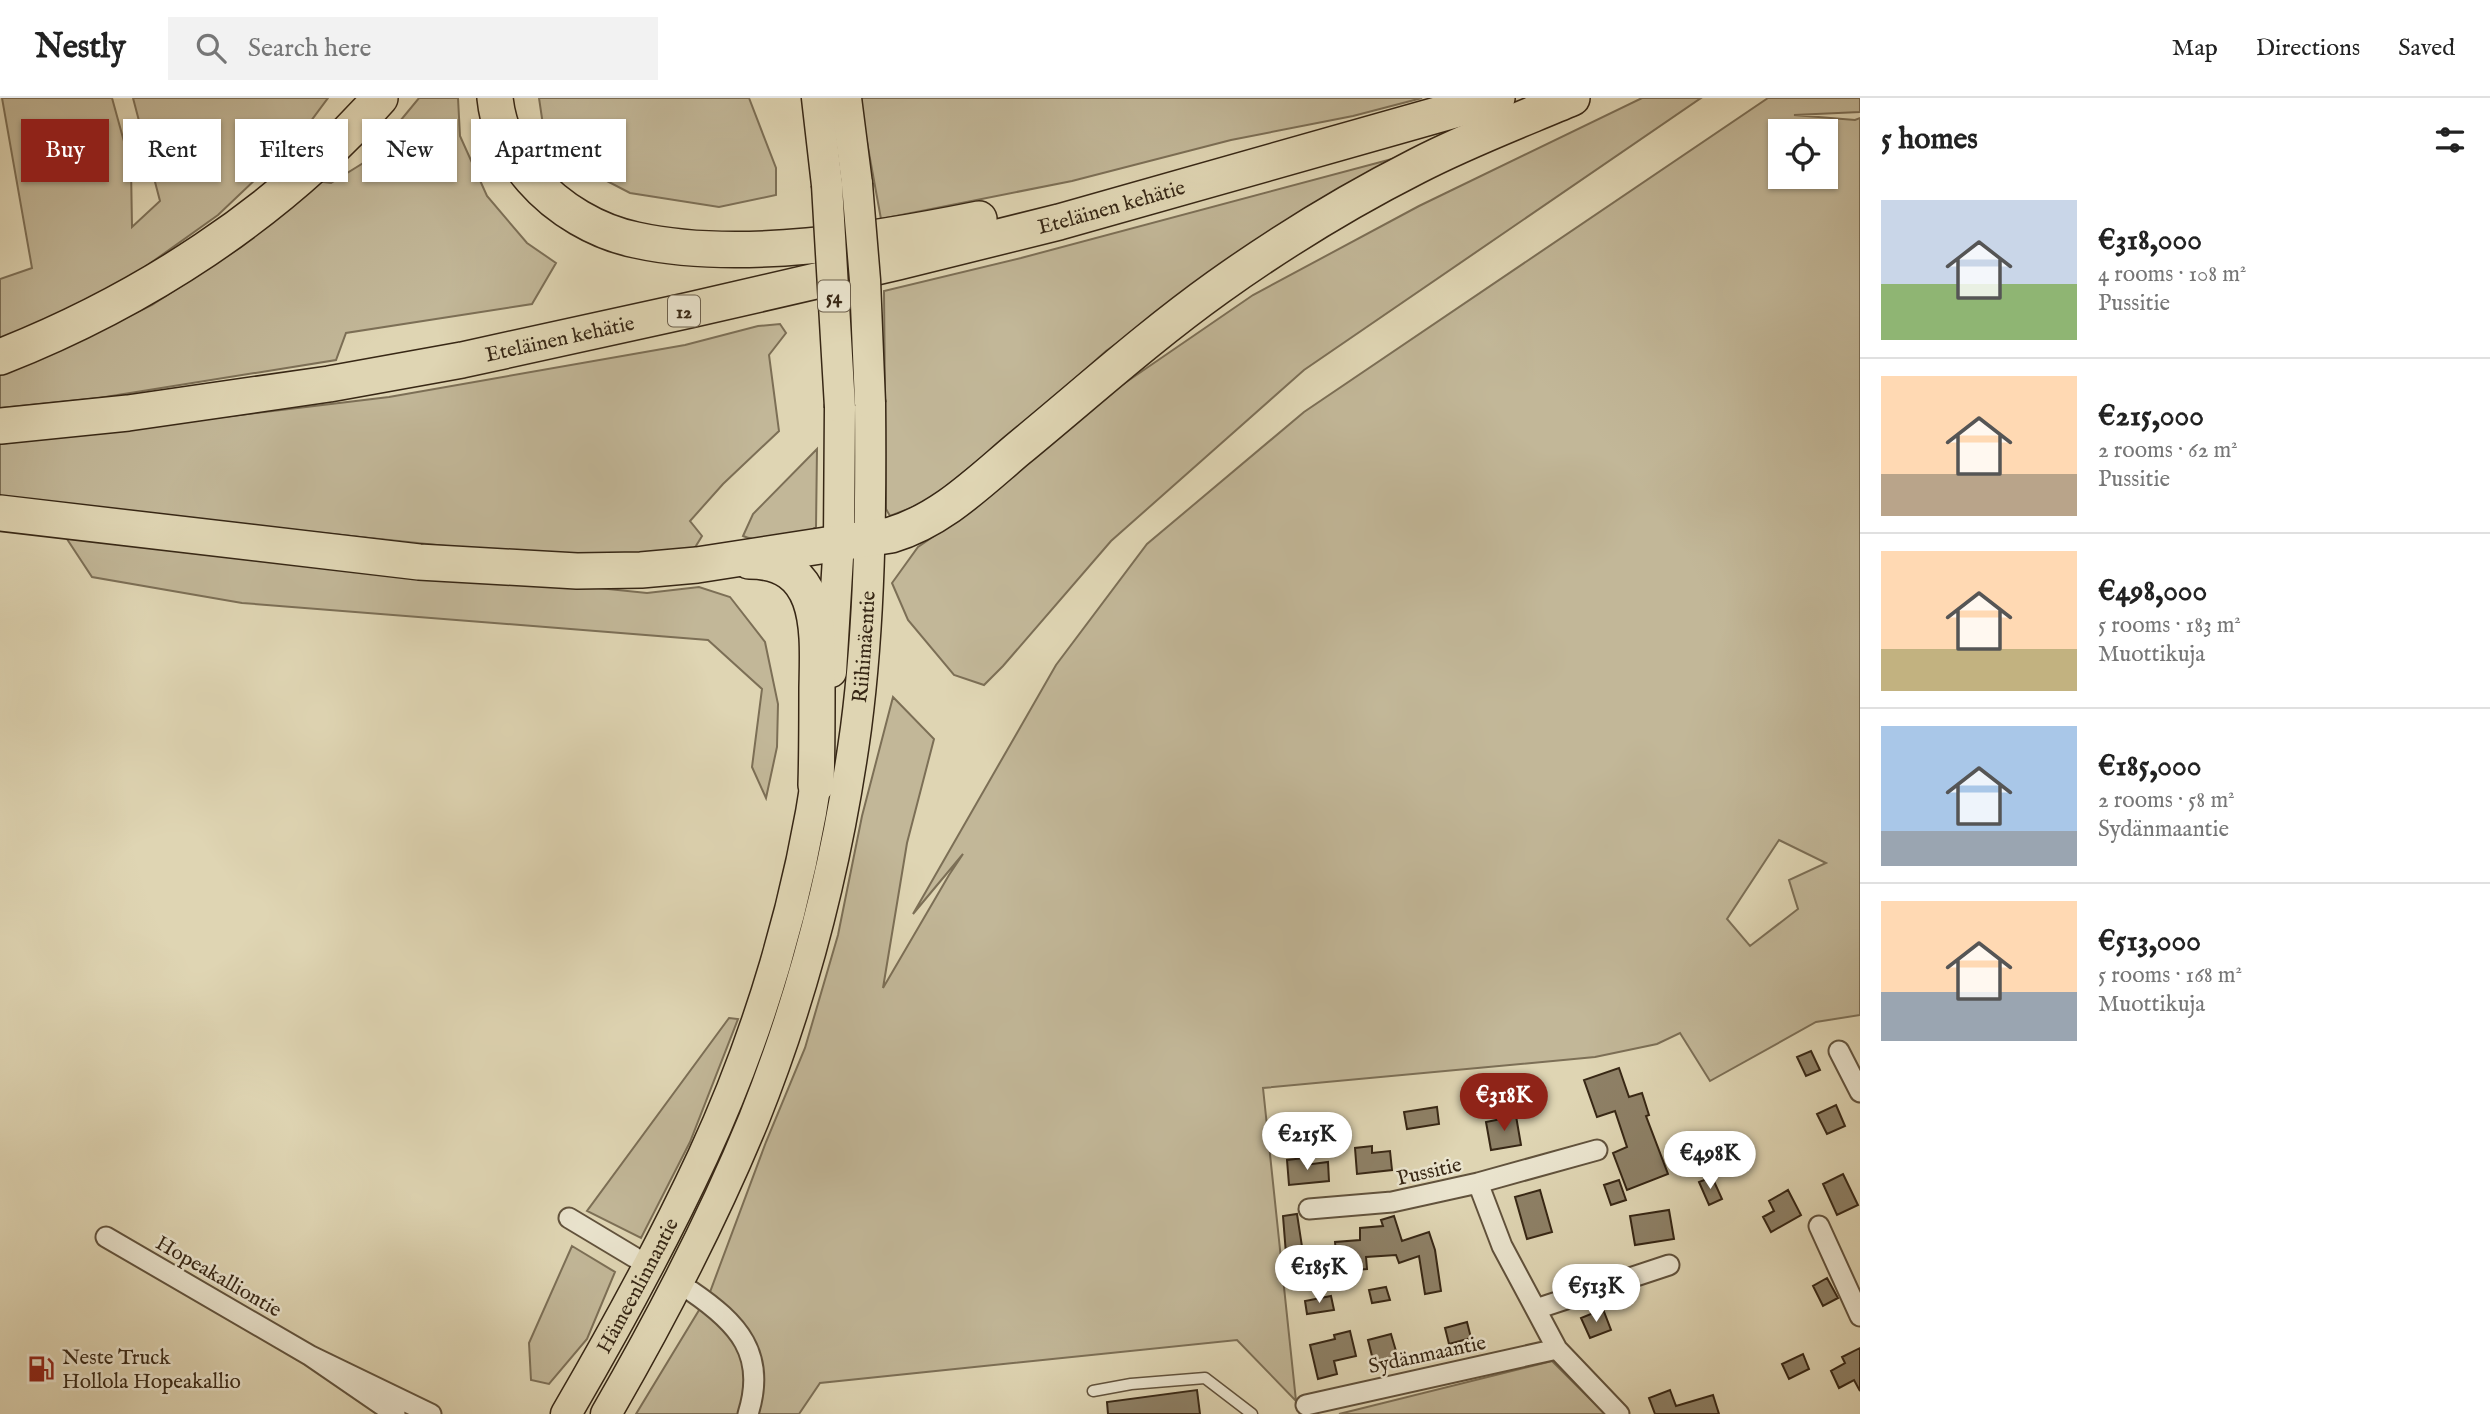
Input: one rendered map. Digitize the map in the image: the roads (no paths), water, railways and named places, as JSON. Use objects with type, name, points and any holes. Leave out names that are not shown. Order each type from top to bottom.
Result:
[{"type":"highway","points":[[0,357],[41,341],[97,313],[166,273],[246,221],[314,164],[380,98]]},
{"type":"highway","points":[[495,98],[500,123],[514,156],[554,202],[573,215],[633,240],[713,249],[778,247],[898,235],[1036,208],[1134,184],[1355,138]]},
{"type":"highway","name":"12","points":[[1355,138],[1497,98]]},
{"type":"highway","points":[[0,513],[406,560],[577,571],[641,570],[721,561],[891,535],[913,528],[936,515],[1171,322],[1218,286],[1297,235],[1370,190],[1418,165],[1572,98]]},
{"type":"highway","name":"Eteläinen kehätie","points":[[0,426],[128,413],[316,386],[461,360],[898,262],[1204,183],[1355,138]]},
{"type":"highway","points":[[721,561],[772,563],[788,570],[799,580],[814,608],[818,642],[816,785]]},
{"type":"main road","name":"Riihimäentie","points":[[730,1176],[755,1116],[807,963],[830,868],[856,727],[855,539],[840,407],[827,185],[817,98]]},
{"type":"main road","name":"Riihimäentie","points":[[704,1154],[751,1037],[779,951],[804,849],[816,785],[831,666],[855,539],[870,403],[865,280],[846,98]]},
{"type":"main road","name":"Hämeenlinnantie","points":[[566,1414],[656,1251],[704,1154]]},
{"type":"main road","name":"Hämeenlinnantie","points":[[606,1414],[680,1279],[730,1176]]},
{"type":"street","points":[[1839,1051],[1860,1092]]},
{"type":"street","name":"Pussitie","points":[[1309,1209],[1392,1202],[1478,1183],[1597,1150]]},
{"type":"street","points":[[1478,1183],[1502,1246],[1557,1349],[1619,1414]]},
{"type":"street","points":[[569,1218],[634,1256]]},
{"type":"street","points":[[1819,1226],[1860,1316]]},
{"type":"street","name":"Hopeakalliontie","points":[[106,1237],[309,1355],[395,1414]]},
{"type":"street","points":[[1536,1310],[1669,1265]]},
{"type":"street","points":[[691,1292],[730,1320],[743,1338],[751,1359],[755,1382],[748,1414]]},
{"type":"street","name":"Sydänmaantie","points":[[1306,1405],[1557,1349]]},
{"type":"street","name":"Hopeakalliontie","points":[[309,1355],[432,1414]]},
{"type":"lane","points":[[1093,1391],[1131,1384],[1205,1378],[1252,1414]]},
{"type":"place","name":"Neste Truck Hollola Hopeakallio","points":[[41,1369]]}]
